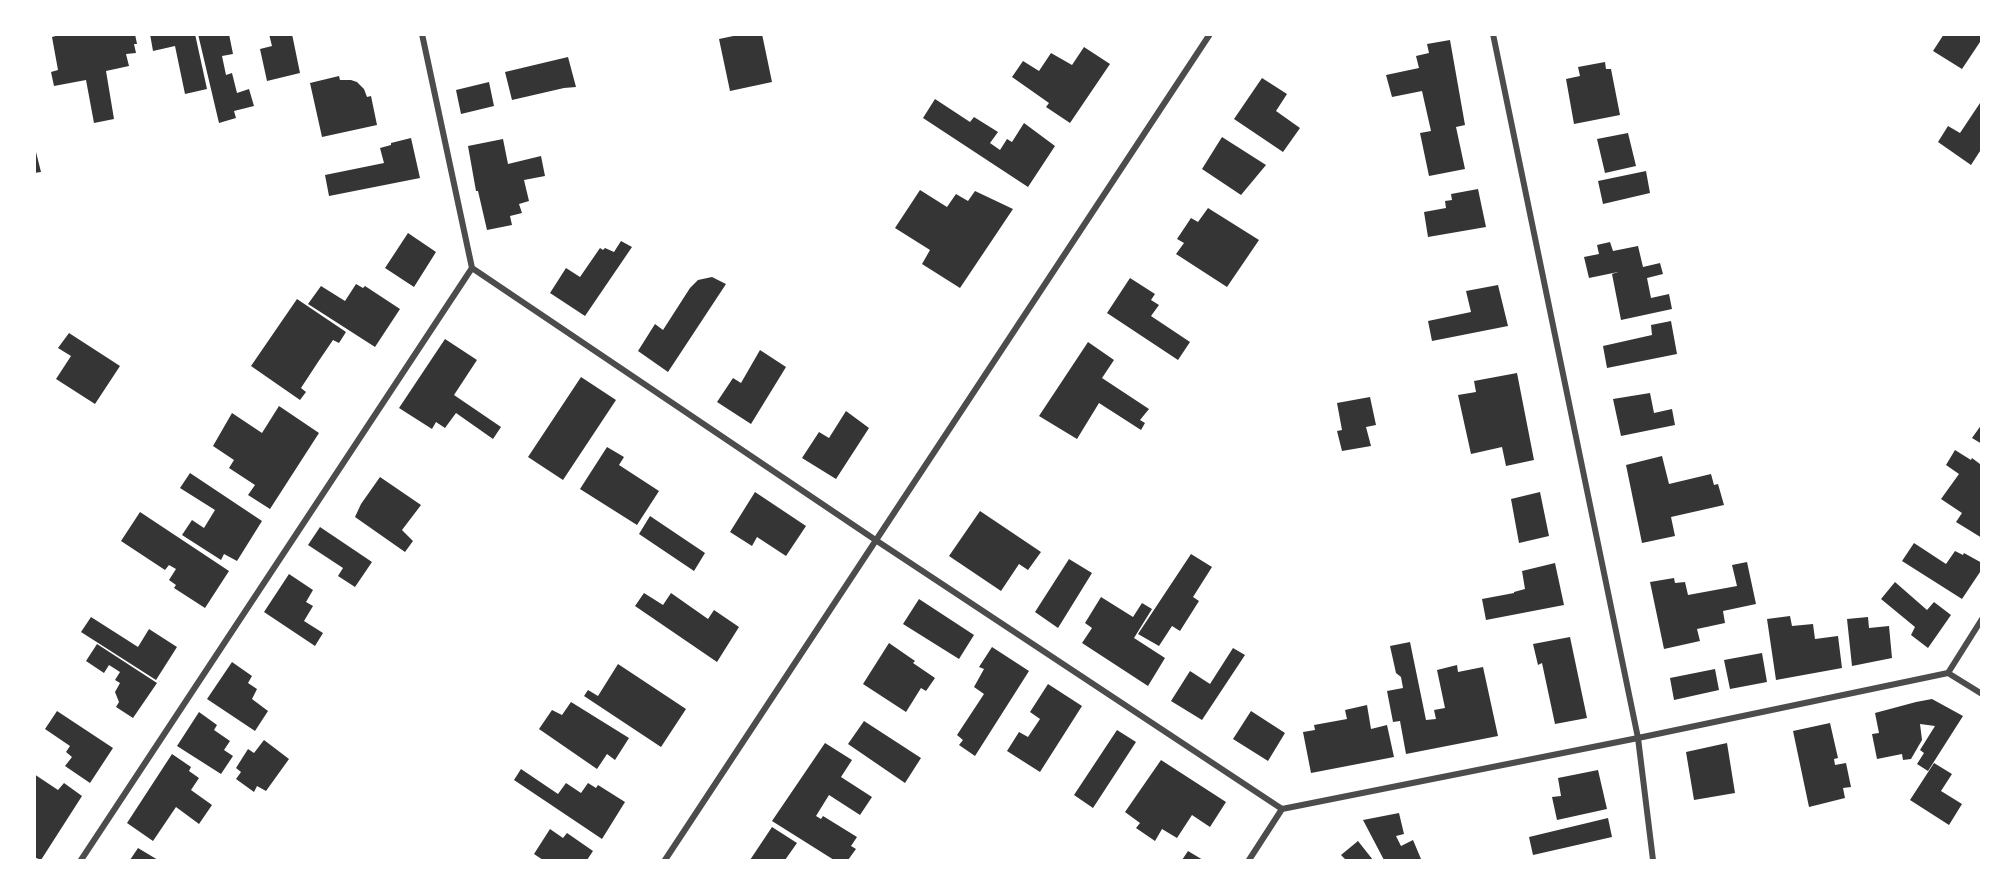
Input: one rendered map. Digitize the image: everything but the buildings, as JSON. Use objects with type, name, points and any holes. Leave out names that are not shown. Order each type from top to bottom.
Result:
[{"type":"street","points":[[422,34],[472,268],[877,541],[1282,809],[1948,673],[1982,694]]},
{"type":"street","points":[[665,861],[1210,34]]},
{"type":"street","points":[[1493,34],[1638,738],[1653,861]]},
{"type":"street","points":[[81,861],[472,268]]},
{"type":"street","points":[[1948,673],[1982,619]]},
{"type":"street","points":[[1249,861],[1282,809]]}]
